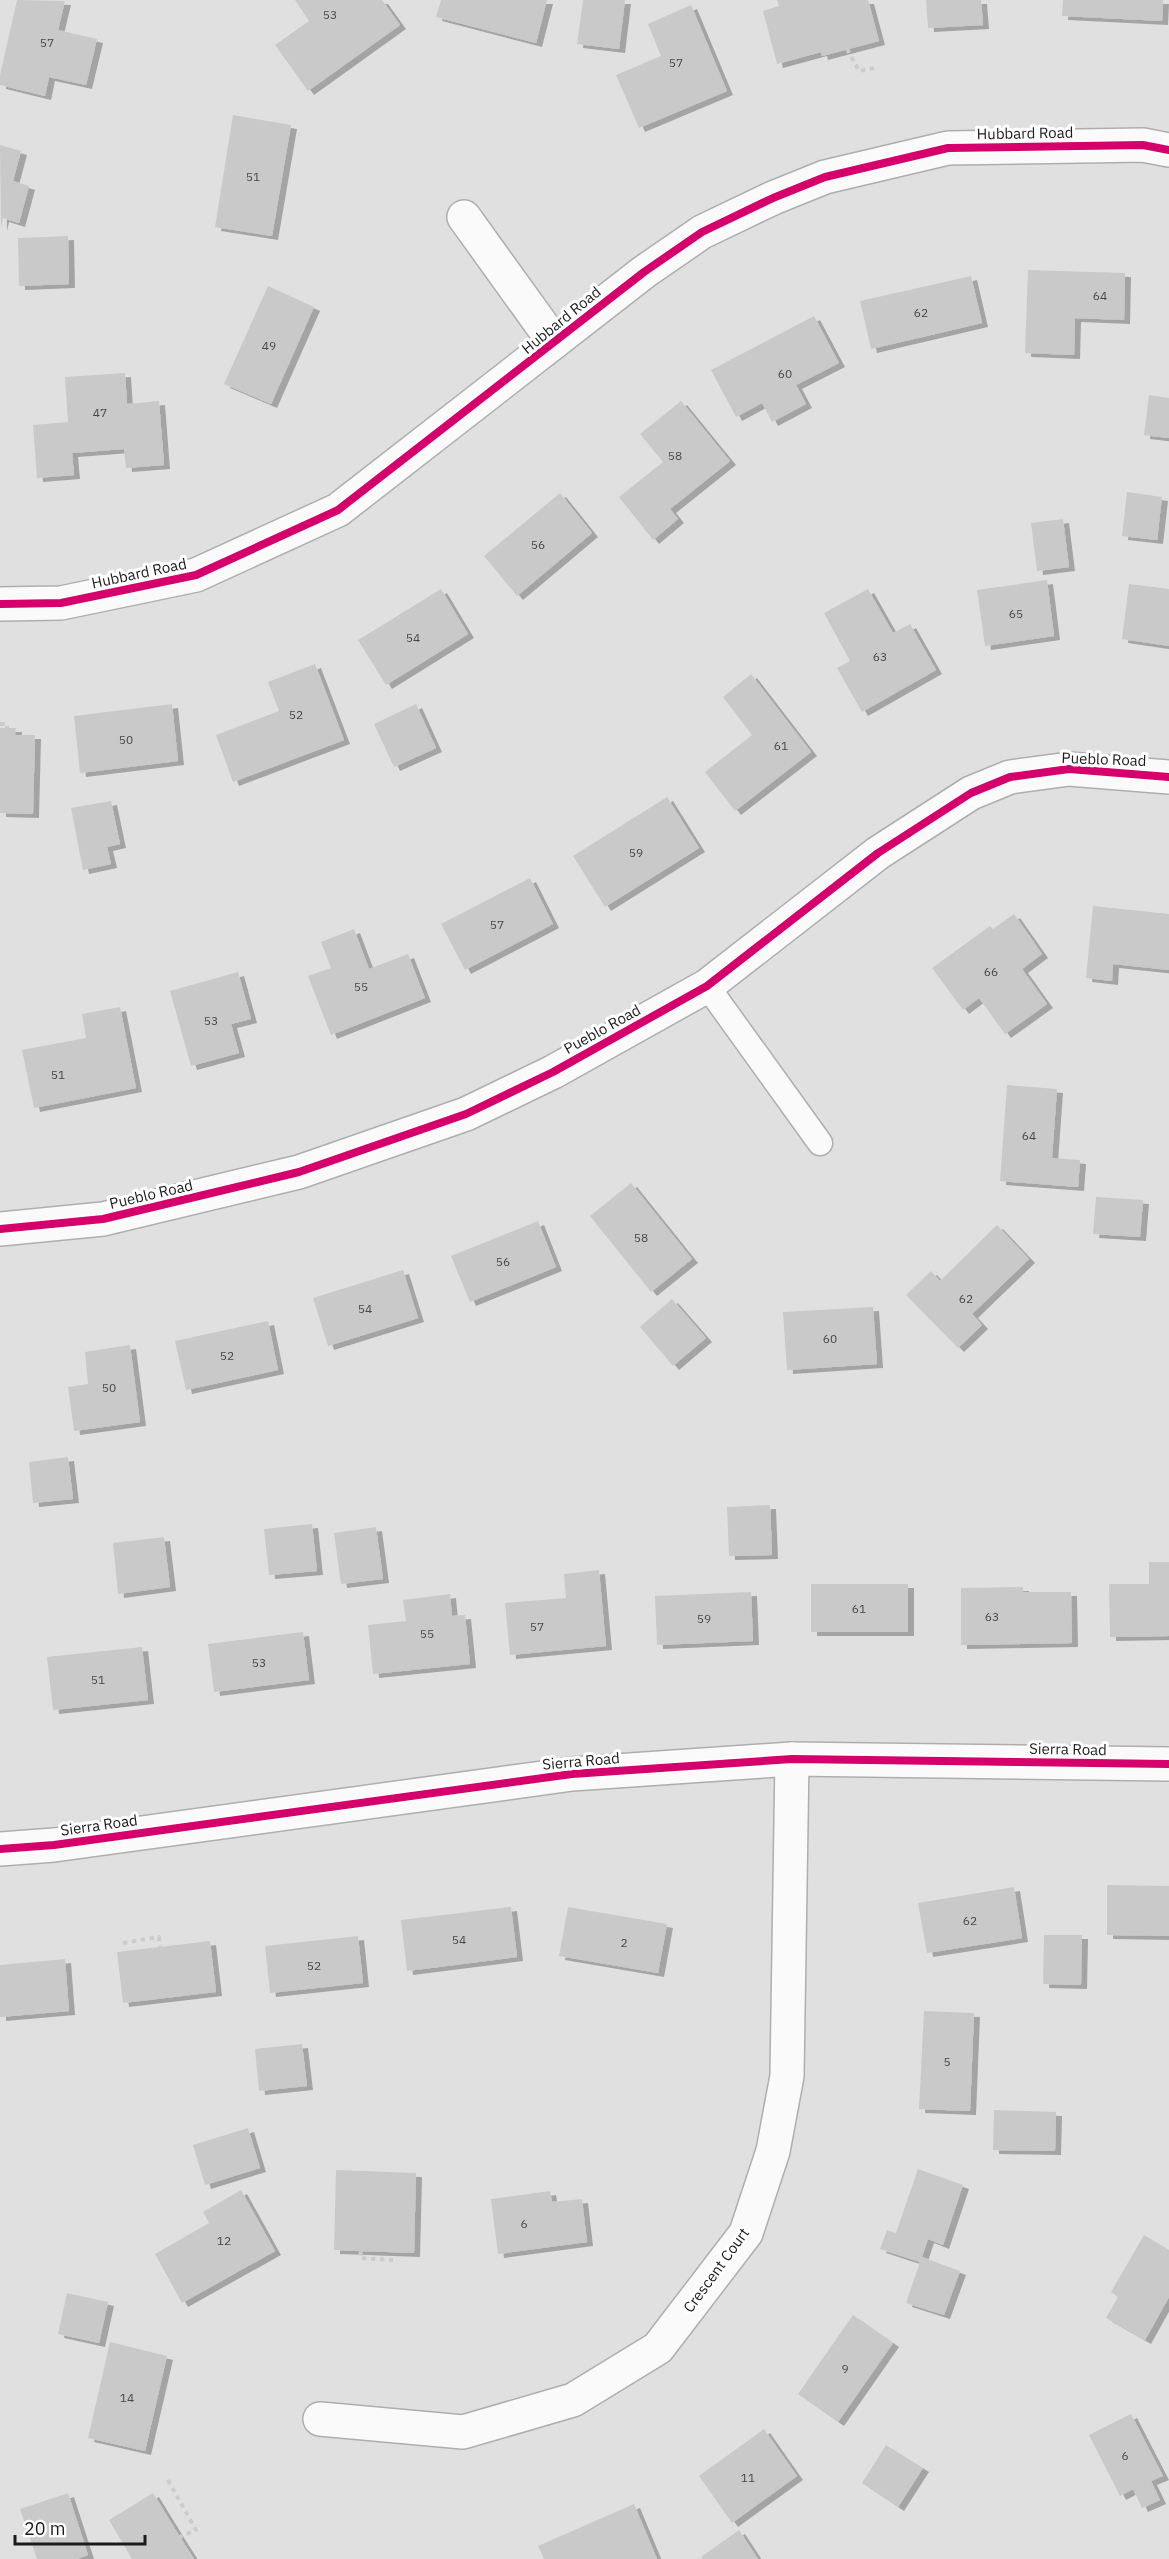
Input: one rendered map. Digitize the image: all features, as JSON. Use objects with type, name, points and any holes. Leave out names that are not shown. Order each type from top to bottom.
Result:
[{"type":"street","name":"Hubbard Road","points":[[0,604],[61,603],[196,575],[338,510],[644,272],[702,232],[773,198],[825,177],[948,148],[1143,145],[1169,150]]},
{"type":"street","name":"Hubbard Road","points":[[464,217],[554,342]]},
{"type":"street","name":"Pueblo Road","points":[[0,1229],[103,1219],[298,1172],[466,1114],[553,1072],[707,986],[878,853],[971,792],[1010,777],[1069,769],[1169,777]]},
{"type":"street","name":"Sierra Road","points":[[0,1849],[54,1845],[572,1774],[792,1759],[1169,1764]]},
{"type":"street","name":"Crescent Court","points":[[320,2420],[463,2432],[573,2400],[658,2348],[746,2233],[773,2151],[786,2076],[792,1759]]},
{"type":"lane","points":[[707,986],[819,1143]]},
{"type":"path","points":[[847,49],[859,71],[874,68]]},
{"type":"path","points":[[0,724],[7,724],[7,728]]},
{"type":"path","points":[[123,1943],[159,1937],[160,1947]]},
{"type":"path","points":[[361,2251],[360,2258],[393,2260]]},
{"type":"path","points":[[168,2480],[196,2530],[180,2537]]},
{"type":"building","points":[[17,0],[65,1],[58,30],[97,39],[86,85],[49,77],[45,96],[0,85],[0,75]]},
{"type":"building","points":[[295,0],[382,0],[400,25],[308,91],[275,45],[309,21]]},
{"type":"building","points":[[441,0],[547,0],[536,43],[436,17]]},
{"type":"building","points":[[583,0],[625,0],[619,49],[577,44]]},
{"type":"building","points":[[777,0],[868,0],[879,41],[822,56],[821,52],[777,64],[763,11],[779,6]]},
{"type":"building","points":[[926,0],[981,0],[983,25],[928,28]]},
{"type":"building","points":[[1063,0],[1163,0],[1162,21],[1062,16]]},
{"type":"building","points":[[691,5],[727,91],[639,128],[616,75],[661,56],[648,24]]},
{"type":"building","points":[[233,115],[291,125],[272,236],[215,227]]},
{"type":"building","points":[[0,145],[21,151],[13,181],[29,186],[19,223],[3,218],[1,227]]},
{"type":"building","points":[[68,236],[69,284],[19,286],[18,238]]},
{"type":"building","points":[[1028,270],[1125,273],[1124,320],[1075,318],[1074,355],[1025,353]]},
{"type":"building","points":[[971,276],[982,323],[871,349],[860,301]]},
{"type":"building","points":[[268,286],[314,307],[271,404],[224,384]]},
{"type":"building","points":[[814,316],[839,363],[796,385],[806,404],[772,422],[762,403],[736,417],[711,370]]},
{"type":"building","points":[[125,373],[127,404],[159,401],[164,465],[126,468],[124,449],[72,453],[74,475],[37,478],[33,425],[68,422],[65,377]]},
{"type":"building","points":[[1149,395],[1169,398],[1169,438],[1144,435]]},
{"type":"building","points":[[681,401],[730,461],[670,509],[678,519],[653,540],[619,497],[663,462],[640,434]]},
{"type":"building","points":[[1127,492],[1162,497],[1157,540],[1122,536]]},
{"type":"building","points":[[560,493],[592,533],[517,596],[484,556]]},
{"type":"building","points":[[1063,519],[1069,567],[1037,571],[1031,523]]},
{"type":"building","points":[[1047,580],[1054,636],[985,646],[977,590]]},
{"type":"building","points":[[1129,584],[1169,589],[1169,646],[1122,639]]},
{"type":"building","points":[[441,589],[468,634],[386,685],[358,640]]},
{"type":"building","points":[[868,589],[893,633],[910,624],[936,670],[862,712],[837,668],[850,661],[824,613]]},
{"type":"building","points":[[315,664],[344,740],[233,782],[216,735],[279,711],[268,682]]},
{"type":"building","points":[[751,674],[811,752],[735,811],[705,772],[752,735],[723,697]]},
{"type":"building","points":[[172,704],[178,761],[80,773],[74,716]]},
{"type":"building","points":[[416,704],[436,748],[394,767],[374,724]]},
{"type":"building","points":[[0,728],[16,728],[15,735],[35,735],[33,814],[0,813]]},
{"type":"building","points":[[667,797],[699,848],[605,907],[573,856]]},
{"type":"building","points":[[111,801],[120,844],[107,847],[111,864],[83,870],[71,808]]},
{"type":"building","points":[[530,878],[553,924],[465,970],[441,924]]},
{"type":"building","points":[[1093,906],[1169,914],[1169,970],[1113,964],[1112,981],[1086,978]]},
{"type":"building","points":[[1014,914],[1042,954],[1022,969],[1047,1004],[1005,1034],[979,998],[963,1010],[932,968],[990,926],[993,929]]},
{"type":"building","points":[[354,929],[369,969],[408,954],[425,998],[331,1035],[308,976],[331,968],[321,942]]},
{"type":"building","points":[[238,972],[251,1019],[231,1024],[239,1053],[191,1066],[170,991]]},
{"type":"building","points":[[120,1007],[136,1088],[34,1108],[22,1050],[86,1038],[82,1014]]},
{"type":"building","points":[[1007,1085],[1057,1089],[1052,1158],[1080,1160],[1078,1187],[1000,1181]]},
{"type":"building","points":[[631,1183],[692,1259],[651,1292],[590,1216]]},
{"type":"building","points":[[1096,1197],[1143,1200],[1140,1237],[1093,1234]]},
{"type":"building","points":[[538,1221],[556,1267],[470,1302],[451,1256]]},
{"type":"building","points":[[997,1225],[1029,1259],[972,1314],[982,1325],[958,1348],[906,1295],[931,1271],[940,1281]]},
{"type":"building","points":[[403,1270],[418,1318],[328,1346],[313,1298]]},
{"type":"building","points":[[672,1299],[706,1338],[673,1366],[640,1327]]},
{"type":"building","points":[[873,1307],[877,1364],[787,1370],[783,1312]]},
{"type":"building","points":[[268,1321],[278,1370],[186,1390],[175,1341]]},
{"type":"building","points":[[130,1345],[140,1422],[74,1431],[68,1387],[88,1384],[85,1352]]},
{"type":"building","points":[[68,1457],[73,1499],[33,1503],[29,1462]]},
{"type":"building","points":[[770,1505],[772,1555],[729,1556],[727,1507]]},
{"type":"building","points":[[312,1524],[317,1571],[269,1575],[264,1529]]},
{"type":"building","points":[[376,1527],[383,1579],[341,1584],[334,1533]]},
{"type":"building","points":[[164,1537],[170,1587],[118,1594],[113,1543]]},
{"type":"building","points":[[1149,1562],[1169,1562],[1169,1636],[1110,1637],[1109,1584],[1149,1584]]},
{"type":"building","points":[[599,1570],[606,1646],[510,1655],[505,1603],[566,1598],[564,1574]]},
{"type":"building","points":[[811,1584],[908,1584],[908,1632],[811,1632]]},
{"type":"building","points":[[1023,1587],[1023,1592],[1071,1592],[1072,1643],[961,1645],[961,1588]]},
{"type":"building","points":[[751,1592],[753,1641],[657,1645],[655,1596]]},
{"type":"building","points":[[450,1594],[452,1616],[465,1615],[470,1664],[373,1674],[368,1625],[406,1621],[403,1600]]},
{"type":"building","points":[[303,1632],[309,1680],[214,1692],[208,1644]]},
{"type":"building","points":[[142,1647],[148,1700],[53,1710],[47,1657]]},
{"type":"building","points":[[1107,1885],[1169,1886],[1169,1936],[1107,1935]]},
{"type":"building","points":[[1014,1887],[1022,1938],[927,1953],[918,1903]]},
{"type":"building","points":[[511,1907],[517,1957],[407,1971],[401,1920]]},
{"type":"building","points":[[568,1907],[667,1924],[658,1973],[559,1956]]},
{"type":"building","points":[[1044,1935],[1082,1935],[1081,1985],[1043,1984]]},
{"type":"building","points":[[358,1936],[363,1983],[270,1993],[265,1946]]},
{"type":"building","points":[[210,1941],[216,1992],[123,2003],[117,1952]]},
{"type":"building","points":[[65,1959],[69,2011],[0,2017],[0,1965]]},
{"type":"building","points":[[924,2011],[974,2013],[970,2111],[919,2109]]},
{"type":"building","points":[[302,2044],[307,2086],[259,2091],[255,2049]]},
{"type":"building","points":[[994,2110],[1056,2112],[1055,2151],[993,2150]]},
{"type":"building","points":[[248,2128],[260,2168],[205,2185],[193,2145]]},
{"type":"building","points":[[918,2169],[963,2185],[943,2245],[928,2239],[922,2257],[960,2271],[944,2315],[906,2303],[920,2262],[880,2249],[887,2230],[896,2233]]},
{"type":"building","points":[[336,2170],[416,2173],[414,2253],[334,2250]]},
{"type":"building","points":[[241,2190],[275,2251],[182,2303],[155,2254],[209,2223],[203,2212]]},
{"type":"building","points":[[550,2191],[552,2202],[582,2199],[587,2242],[498,2254],[491,2199]]},
{"type":"building","points":[[1144,2235],[1169,2250],[1169,2297],[1145,2340],[1106,2318],[1118,2297],[1111,2292]]},
{"type":"building","points":[[67,2293],[108,2302],[99,2343],[58,2334]]},
{"type":"building","points":[[853,2315],[893,2343],[838,2422],[798,2394]]},
{"type":"building","points":[[110,2342],[167,2356],[145,2451],[88,2438]]},
{"type":"building","points":[[1131,2414],[1163,2476],[1151,2481],[1160,2500],[1142,2508],[1133,2489],[1120,2496],[1089,2435]]},
{"type":"building","points":[[764,2429],[797,2476],[732,2523],[699,2476]]},
{"type":"building","points":[[886,2445],[923,2468],[898,2507],[862,2483]]},
{"type":"building","points":[[68,2493],[88,2555],[77,2559],[37,2559],[20,2509]]},
{"type":"building","points":[[153,2493],[194,2559],[132,2559],[109,2520]]},
{"type":"building","points":[[634,2504],[657,2559],[544,2559],[538,2546]]},
{"type":"building","points":[[739,2530],[758,2559],[703,2559],[701,2557]]},
{"type":"cycle path","points":[[0,604],[61,603],[196,575],[338,510],[644,272],[702,232],[773,198],[825,177],[948,148],[1143,145],[1169,150]]},
{"type":"cycle path","points":[[0,1229],[103,1219],[299,1172],[466,1114],[553,1072],[707,986],[878,853],[971,793],[1010,777],[1069,769],[1169,777]]},
{"type":"cycle path","points":[[0,1849],[54,1845],[572,1774],[792,1759],[1169,1764]]}]
